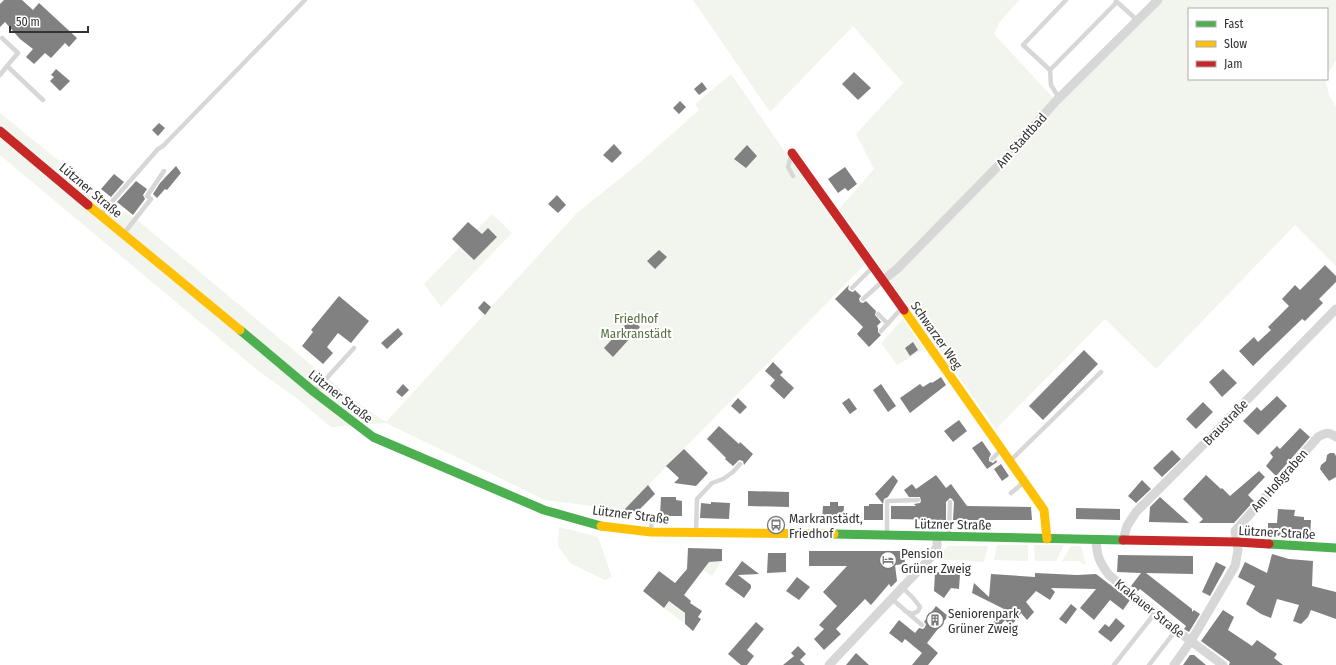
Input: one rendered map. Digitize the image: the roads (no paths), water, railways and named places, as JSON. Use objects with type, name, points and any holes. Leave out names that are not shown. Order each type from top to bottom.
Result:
[{"type":"main road","name":"Lützner Straße","points":[[0,131],[314,392],[373,437],[544,510],[597,526],[651,532],[1236,542],[1336,548]]},
{"type":"main road","name":"Schwarzer Weg","points":[[792,153],[1044,510],[1047,539]]},
{"type":"street","name":"Am Stadtbad","points":[[883,280],[897,270],[1006,158],[1059,98],[1158,0]]},
{"type":"street","name":"Braustraße","points":[[1124,540],[1127,526],[1136,512],[1336,309]]},
{"type":"street","name":"Am Hoßgraben","points":[[1174,665],[1191,642],[1235,566],[1238,550],[1235,531],[1318,436],[1325,433],[1332,434],[1336,437]]},
{"type":"street","points":[[829,665],[932,556],[937,546],[937,536]]},
{"type":"street","name":"Krakauer Straße","points":[[1096,540],[1098,557],[1102,566],[1109,575],[1191,642],[1223,665]]},
{"type":"lane","points":[[101,214],[158,149],[164,146],[305,0]]},
{"type":"lane","points":[[1059,98],[1052,85],[1050,70],[1023,45],[1066,0]]},
{"type":"lane","points":[[1050,70],[1116,1],[1137,20]]},
{"type":"lane","points":[[0,75],[18,53],[2,38]]},
{"type":"lane","points":[[7,66],[43,100]]},
{"type":"lane","points":[[792,153],[788,167],[793,176]]},
{"type":"lane","points":[[124,234],[151,199],[147,196],[164,171]]},
{"type":"lane","points":[[852,288],[873,267]]},
{"type":"lane","points":[[863,299],[883,280]]},
{"type":"lane","points":[[881,331],[902,308]]},
{"type":"lane","points":[[878,314],[888,324]]},
{"type":"lane","points":[[314,392],[354,348]]},
{"type":"lane","points":[[1010,462],[1101,372]]},
{"type":"lane","points":[[992,459],[1001,450]]},
{"type":"lane","points":[[696,532],[697,499],[712,483],[723,479],[733,472],[740,464]]},
{"type":"lane","points":[[1012,493],[1025,482]]},
{"type":"lane","points":[[887,536],[886,500],[918,500]]},
{"type":"lane","points":[[949,536],[950,502]]},
{"type":"lane","points":[[651,532],[652,515]]},
{"type":"lane","points":[[903,588],[920,607],[918,611],[913,614],[905,611]]},
{"type":"lane","points":[[892,599],[922,625]]},
{"type":"lane","points":[[1114,665],[1155,613]]},
{"type":"lane","points":[[1149,665],[1176,630]]},
{"type":"place","name":"Markranstädt, Friedhof","points":[[776,525]]},
{"type":"place","name":"Pension Grüner Zweig","points":[[888,560]]},
{"type":"place","name":"Seniorenpark Grüner Zweig","points":[[935,620]]},
{"type":"park label","name":"Friedhof Markranstädt","points":[[636,326]]}]
